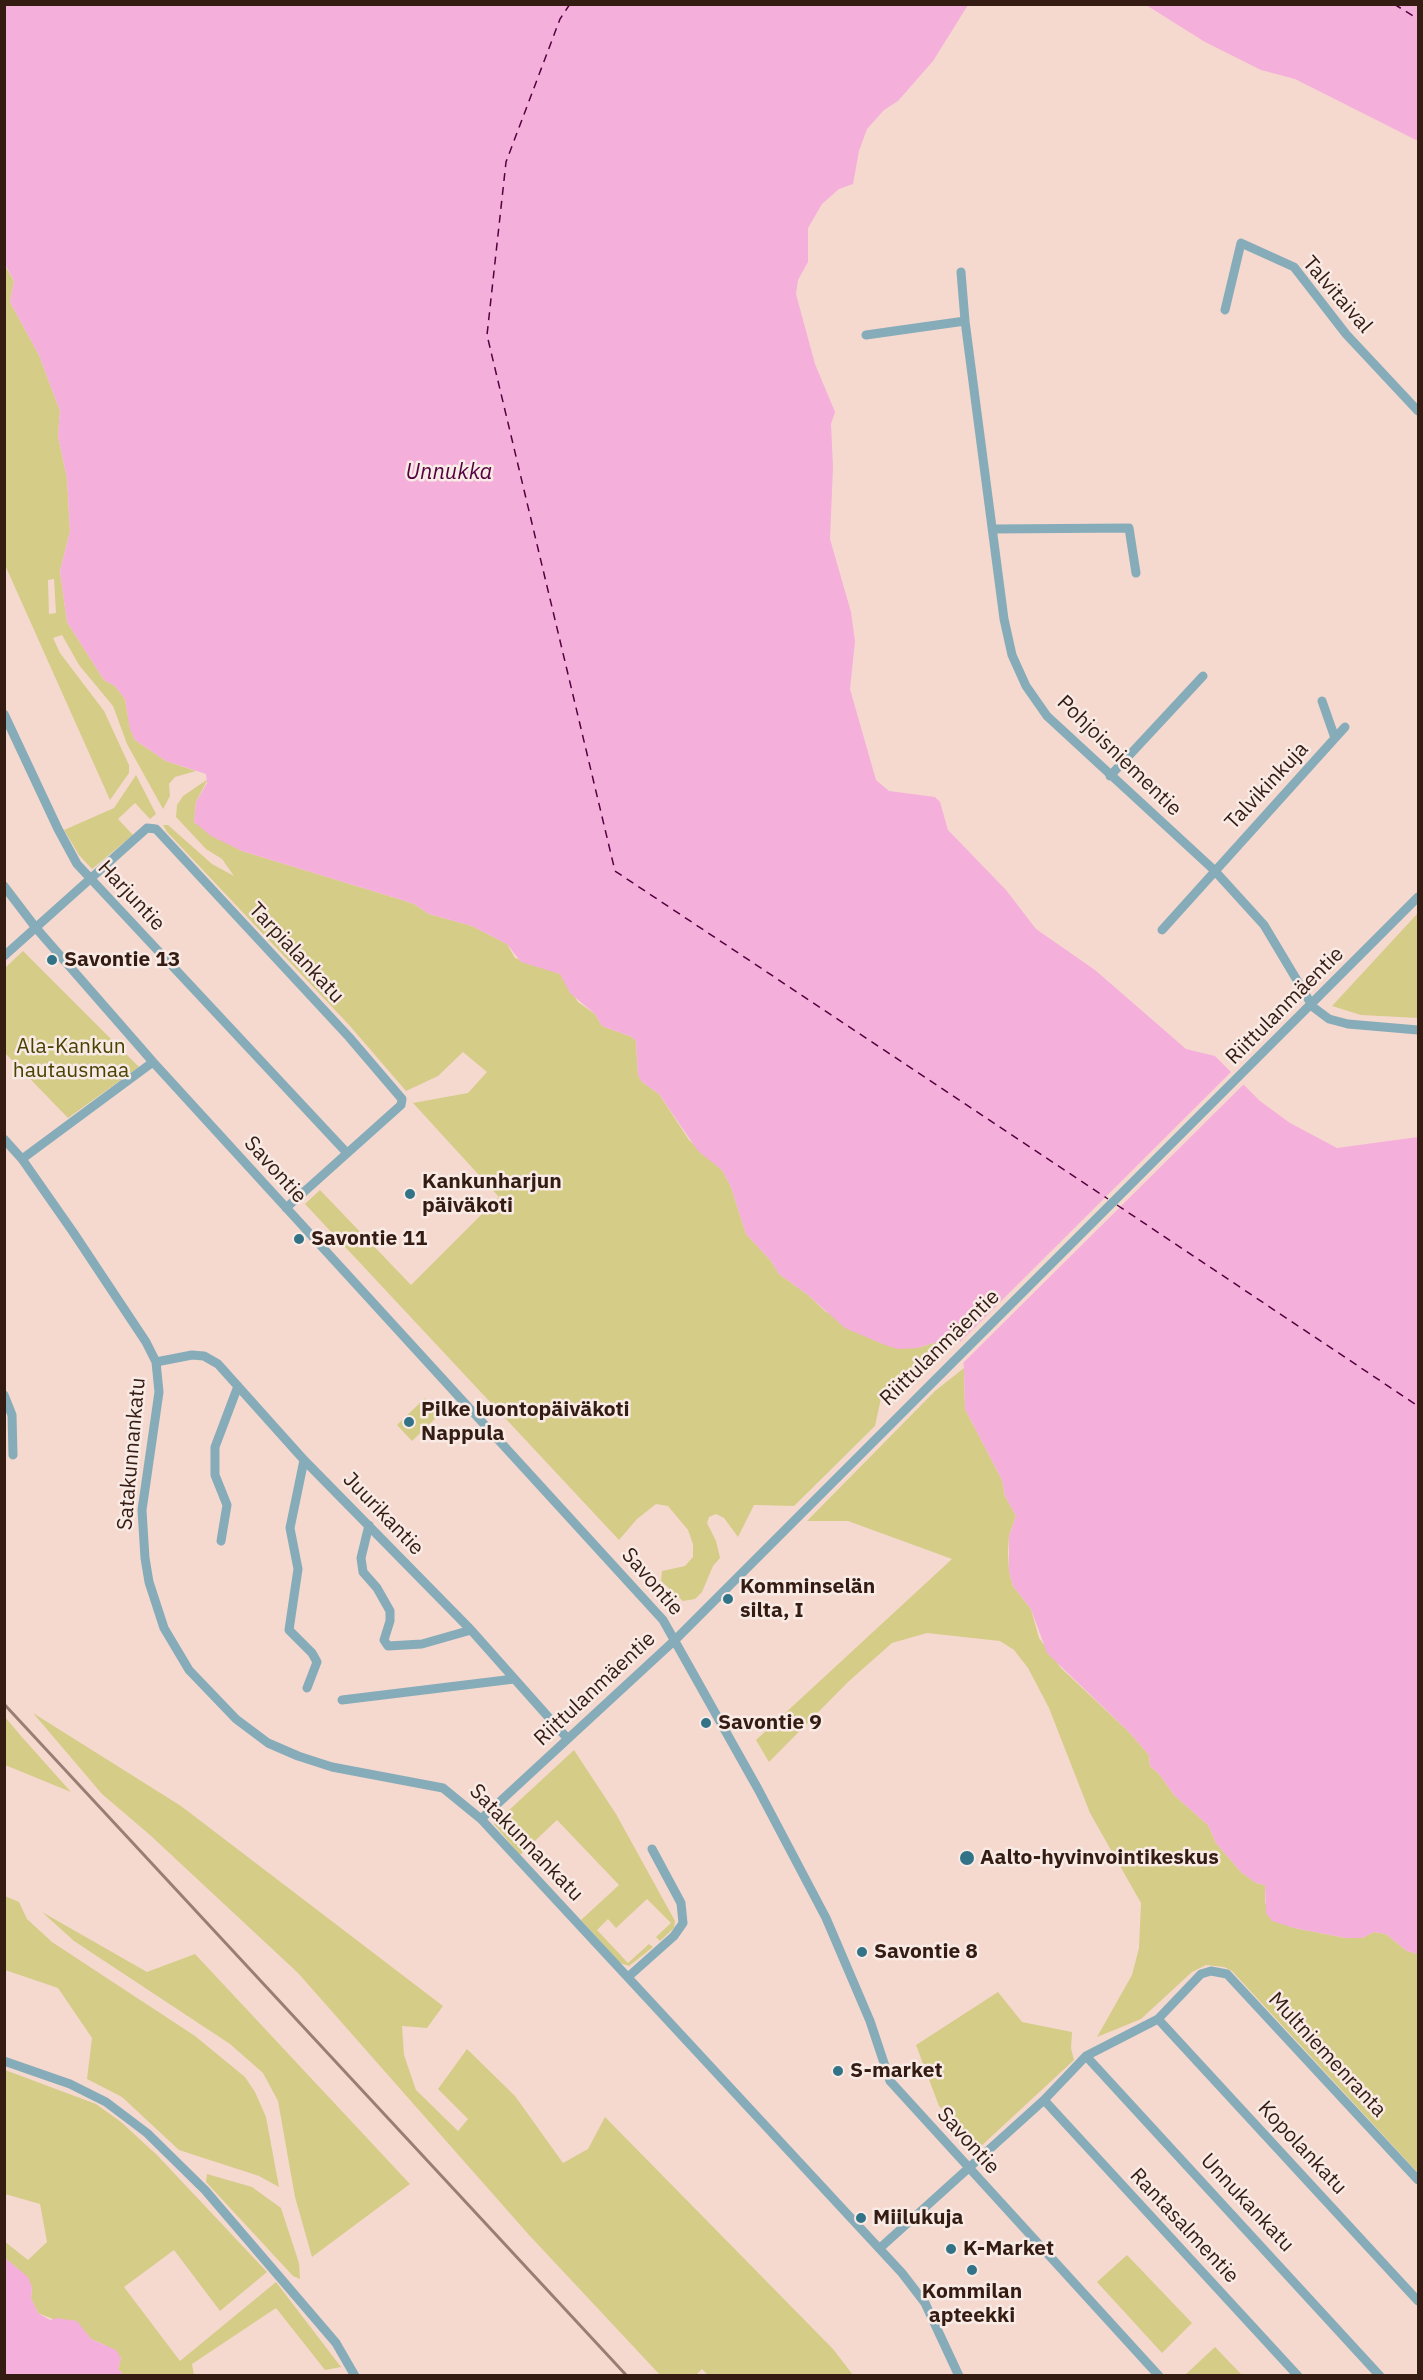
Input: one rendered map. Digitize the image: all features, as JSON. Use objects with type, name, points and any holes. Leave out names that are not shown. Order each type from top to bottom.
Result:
[{"type":"street","name":"Talvitaival","points":[[1225,310],[1241,243],[1294,267],[1346,334],[1419,411]]},
{"type":"street","name":"Pohjoisniementie","points":[[961,272],[965,321],[1004,618],[1012,655],[1026,686],[1047,716],[1214,870],[1263,925],[1313,1007],[1329,1019],[1348,1024],[1419,1030]]},
{"type":"street","points":[[866,335],[965,321]]},
{"type":"street","points":[[994,529],[1129,528],[1136,573]]},
{"type":"street","points":[[1110,776],[1203,676]]},
{"type":"street","points":[[1322,702],[1335,738]]},
{"type":"street","name":"Harjuntie","points":[[4,714],[67,848],[91,879],[347,1153]]},
{"type":"street","name":"Talvikinkuja","points":[[1162,930],[1345,727]]},
{"type":"street","name":"Tarpialankatu","points":[[91,879],[147,828],[156,829],[399,1094],[401,1105],[347,1153]]},
{"type":"street","points":[[4,956],[91,879]]},
{"type":"street","name":"Savontie","points":[[4,886],[36,928],[153,1062],[663,1620],[676,1639],[826,1918],[870,2021],[890,2081],[1159,2376]]},
{"type":"street","name":"Riittulanmäentie","points":[[481,1818],[676,1639],[880,1432],[1419,897]]},
{"type":"street","points":[[22,1159],[153,1062]]},
{"type":"street","name":"Satakunnankatu","points":[[4,1139],[22,1159],[146,1342],[156,1362],[159,1392],[142,1510],[145,1558],[149,1582],[164,1628],[189,1670],[236,1719],[268,1743],[332,1767],[443,1788],[481,1818],[880,2248],[925,2303],[959,2376]]},
{"type":"street","points":[[285,1208],[347,1153]]},
{"type":"street","name":"Juurikantie","points":[[156,1362],[177,1356],[204,1356],[219,1364],[304,1460],[471,1630],[567,1738]]},
{"type":"street","points":[[221,1541],[227,1505],[215,1475],[215,1447],[238,1386]]},
{"type":"street","points":[[4,1395],[12,1415],[13,1455]]},
{"type":"street","points":[[304,1460],[290,1528],[298,1569],[289,1630],[312,1653],[317,1662],[307,1689]]},
{"type":"street","points":[[369,1525],[361,1558],[363,1572],[377,1588],[390,1611],[390,1621],[384,1640],[388,1646],[422,1644],[471,1630]]},
{"type":"street","points":[[342,1700],[514,1679]]},
{"type":"street","points":[[628,1977],[674,1936],[683,1923],[681,1903],[652,1849]]},
{"type":"street","name":"Multniemenranta","points":[[1158,2019],[1202,1974],[1211,1971],[1227,1974],[1419,2180]]},
{"type":"street","points":[[880,2248],[1044,2100],[1086,2056],[1158,2019]]},
{"type":"street","name":"Kopolankatu","points":[[1158,2019],[1419,2301]]},
{"type":"street","name":"Unnukankatu","points":[[1086,2056],[1380,2376]]},
{"type":"street","points":[[4,2061],[70,2084],[106,2102],[147,2133],[210,2195],[336,2343],[355,2376]]},
{"type":"street","name":"Rantasalmentie","points":[[1044,2100],[1298,2376]]},
{"type":"green space","points":[[4,264],[14,281],[10,302],[39,355],[60,411],[58,436],[67,478],[70,531],[60,571],[67,622],[104,680],[115,686],[125,699],[130,728],[135,740],[166,761],[196,771],[175,777],[169,784],[170,796],[163,809],[127,744],[113,706],[79,665],[62,635],[53,638],[60,653],[104,711],[129,765],[129,773],[110,800],[5,565]],"holes":[[[54,579],[56,613],[49,614],[48,580]]]},
{"type":"green space","points":[[136,775],[156,814],[150,819],[135,803],[118,819],[133,835],[92,869],[79,855],[64,830],[114,808]]},
{"type":"green space","points":[[208,779],[196,802],[194,822],[242,851],[399,899],[414,904],[429,914],[472,926],[507,944],[515,958],[560,974],[578,1002],[595,1014],[602,1026],[632,1037],[636,1041],[638,1075],[642,1082],[659,1094],[689,1140],[722,1170],[731,1187],[746,1234],[771,1261],[779,1274],[808,1295],[826,1312],[917,1348],[937,1342],[915,1374],[883,1389],[875,1426],[794,1506],[754,1505],[738,1537],[724,1518],[716,1514],[709,1517],[707,1523],[716,1541],[720,1558],[713,1566],[702,1592],[695,1599],[683,1601],[661,1581],[662,1571],[685,1566],[693,1557],[693,1544],[688,1530],[668,1506],[656,1504],[637,1519],[619,1540],[305,1204],[320,1190],[411,1285],[499,1197],[413,1103],[468,1093],[487,1072],[463,1052],[438,1076],[406,1091],[350,1026],[167,832],[163,825],[168,825],[212,864],[234,876],[222,859],[206,849],[176,817],[177,805],[183,796]]},
{"type":"green space","points":[[1418,913],[1418,1018],[1361,1015],[1332,1006]]},
{"type":"green space","name":"Ala-Kankun hautausmaa","points":[[23,951],[139,1067],[68,1118],[5,1053],[5,968]]},
{"type":"green space","points":[[964,1368],[965,1409],[1002,1480],[1005,1496],[1016,1516],[1009,1536],[1008,1552],[1013,1586],[1031,1609],[1039,1638],[1061,1668],[1129,1732],[1149,1755],[1150,1766],[1160,1775],[1174,1795],[1208,1825],[1216,1843],[1241,1872],[1256,1883],[1265,1885],[1265,1903],[1294,1928],[1346,1938],[1362,1938],[1374,1932],[1386,1934],[1407,1951],[1418,1954],[1418,2173],[1232,1971],[1224,1967],[1206,1965],[1192,1972],[1141,2019],[1097,2037],[1132,1975],[1139,1948],[1141,1903],[1090,1813],[1049,1708],[1028,1668],[1014,1650],[1000,1641],[927,1633],[892,1643],[848,1682],[769,1762],[756,1740],[952,1559],[848,1521],[807,1521],[935,1391]]},
{"type":"green space","points":[[425,1398],[440,1414],[412,1441],[397,1425]]},
{"type":"green space","points":[[33,1713],[181,1806],[443,2006],[427,2028],[402,2026],[404,2055],[416,2090],[458,2131],[468,2119],[438,2089],[467,2049],[515,2096],[563,2163],[588,2149],[605,2117],[833,2349],[853,2375],[709,2376],[702,2369],[696,2375],[660,2375],[529,2235],[298,1973],[150,1835],[102,1794]]},
{"type":"green space","points":[[5,1717],[21,1736],[71,1792],[5,1765]]},
{"type":"green space","points":[[574,1750],[616,1814],[675,1921],[674,1928],[660,1941],[656,1937],[671,1923],[647,1899],[616,1928],[608,1919],[597,1930],[628,1963],[649,1944],[653,1947],[629,1966],[620,1963],[581,1920],[619,1885],[557,1820],[520,1855],[494,1824]]},
{"type":"green space","points":[[5,1896],[19,1902],[27,1919],[52,1942],[195,2036],[245,2077],[255,2092],[266,2117],[279,2187],[259,2176],[179,2150],[122,2097],[87,2079],[92,2038],[58,1988],[5,1970]]},
{"type":"green space","points":[[42,1912],[147,1972],[195,1954],[410,2184],[312,2257],[295,2197],[278,2101],[263,2073],[230,2044],[74,1941]]},
{"type":"green space","points":[[998,1992],[1022,2022],[1072,2032],[1071,2048],[1074,2060],[979,2148],[939,2106],[916,2045]]},
{"type":"green space","points":[[5,2070],[96,2104],[121,2122],[157,2155],[267,2272],[220,2311],[174,2250],[124,2287],[180,2361],[276,2282],[341,2367],[325,2370],[276,2308],[192,2364],[194,2375],[124,2375],[118,2369],[121,2358],[105,2345],[91,2339],[85,2332],[38,2313],[31,2298],[32,2287],[17,2268],[5,2258],[4,2241],[28,2260],[47,2242],[40,2204],[5,2194]]},
{"type":"green space","points":[[207,2174],[252,2187],[281,2208],[299,2263],[300,2279],[293,2276],[206,2182]]},
{"type":"green space","points":[[1127,2255],[1192,2323],[1162,2353],[1097,2282]]},
{"type":"green space","points":[[1215,2347],[1242,2375],[1185,2375]]},
{"type":"water","name":"Unnukka","points":[[4,5],[968,5],[933,61],[898,101],[884,110],[867,129],[859,151],[853,184],[839,189],[822,204],[808,228],[808,262],[798,280],[796,294],[815,364],[835,412],[831,424],[833,467],[830,539],[851,612],[855,641],[850,689],[876,780],[889,791],[935,797],[940,802],[948,830],[1006,890],[1036,929],[1095,970],[1186,1049],[1215,1056],[1260,1101],[1290,1123],[1337,1148],[1418,1137],[1418,1954],[1407,1951],[1386,1934],[1374,1932],[1362,1938],[1346,1938],[1294,1928],[1272,1921],[1266,1913],[1265,1885],[1256,1883],[1241,1872],[1216,1843],[1208,1825],[1174,1795],[1160,1775],[1150,1766],[1149,1755],[1129,1732],[1047,1653],[1031,1609],[1013,1586],[1009,1571],[1009,1536],[1016,1516],[1005,1496],[1002,1480],[965,1409],[964,1368],[959,1333],[947,1335],[937,1342],[917,1348],[898,1349],[885,1345],[845,1328],[808,1295],[779,1274],[771,1261],[746,1234],[731,1187],[722,1170],[698,1151],[659,1094],[642,1082],[638,1075],[636,1041],[632,1037],[602,1026],[595,1014],[570,993],[560,974],[521,962],[507,944],[472,926],[429,914],[414,904],[399,899],[242,851],[211,836],[194,822],[196,802],[207,783],[206,774],[166,761],[135,740],[130,729],[125,699],[115,686],[104,680],[67,622],[60,571],[70,531],[67,478],[58,436],[60,411],[39,355],[10,302],[14,281],[5,264]]},
{"type":"water","points":[[1146,5],[1418,5],[1418,141],[1295,79],[1261,70],[1205,42]]},
{"type":"water","points":[[5,2258],[28,2277],[32,2287],[31,2298],[38,2313],[50,2320],[56,2318],[77,2321],[91,2339],[116,2350],[121,2358],[118,2369],[124,2375],[5,2375]]},
{"type":"pier","points":[[1233,1070],[1246,1082],[961,1365],[958,1344]]},
{"type":"ferry route","points":[[570,4],[560,19],[506,162],[487,335],[615,871],[1108,1199]]},
{"type":"ferry route","points":[[1394,4],[1418,19]]},
{"type":"ferry route","points":[[1117,1205],[1418,1406]]},
{"type":"railway","points":[[4,1704],[627,2376]]},
{"type":"place","name":"Savontie 13","points":[[52,960]]},
{"type":"place","name":"Kankunharjun päiväkoti","points":[[410,1194]]},
{"type":"place","name":"Savontie 11","points":[[299,1239]]},
{"type":"place","name":"Pilke luontopäiväkoti Nappula","points":[[409,1422]]},
{"type":"place","name":"Komminselän silta, I","points":[[728,1599]]},
{"type":"place","name":"Savontie 9","points":[[706,1723]]},
{"type":"place","name":"Aalto-hyvinvointikeskus","points":[[967,1858]]},
{"type":"place","name":"Savontie 8","points":[[862,1952]]},
{"type":"place","name":"S-market","points":[[838,2071]]},
{"type":"place","name":"Miilukuja","points":[[861,2218]]},
{"type":"place","name":"K-Market","points":[[951,2249]]},
{"type":"place","name":"Kommilan apteekki","points":[[972,2270]]}]
